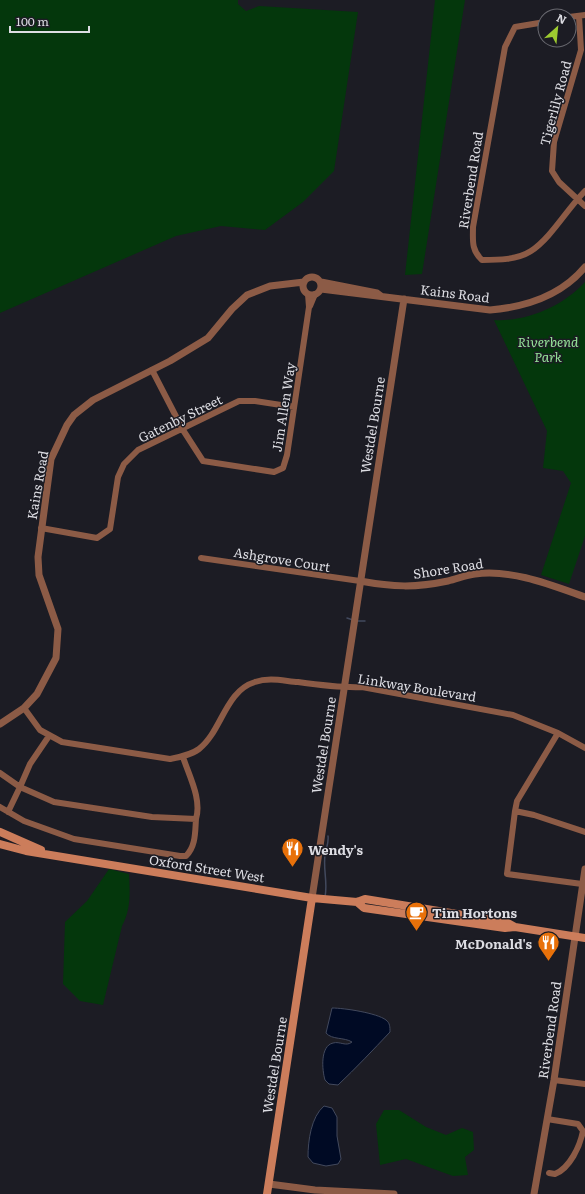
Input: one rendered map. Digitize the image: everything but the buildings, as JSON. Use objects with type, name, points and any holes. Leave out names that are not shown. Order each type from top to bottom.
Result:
[{"type":"main road","name":"Oxford Street West","points":[[0,832],[53,855]]},
{"type":"main road","name":"Oxford Street West","points":[[0,844],[26,851],[312,898],[357,902],[365,899],[373,900],[506,922],[515,927],[585,938]]},
{"type":"main road","name":"Westdel Bourne","points":[[267,1194],[312,898]]},
{"type":"street","name":"Tigerlily Road","points":[[582,15],[581,50],[554,142],[552,170],[559,182],[585,206]]},
{"type":"street","name":"Riverbend Road","points":[[537,23],[515,27],[505,47],[473,227],[473,247],[476,254],[482,260],[505,260],[531,252],[552,231],[585,191]]},
{"type":"street","name":"Kains Road","points":[[291,285],[314,290],[377,293],[381,296],[490,310],[515,308],[540,300],[558,292],[585,266]]},
{"type":"street","name":"Kains Road","points":[[0,724],[24,708],[38,694],[49,675],[56,658],[58,648],[58,629],[39,576],[38,557],[51,459],[67,425],[74,415],[93,400],[152,370],[208,338],[232,309],[247,295],[270,286],[291,285],[304,282],[312,277],[314,290]]},
{"type":"street","points":[[304,282],[314,290]]},
{"type":"street","name":"Jim Allen Way","points":[[152,370],[183,430],[203,461],[274,472],[283,468],[287,455],[309,308],[314,290]]},
{"type":"street","name":"Westdel Bourne","points":[[312,898],[404,299]]},
{"type":"street","name":"Gatenby Street","points":[[41,528],[97,538],[110,529],[118,477],[124,464],[138,450],[183,430],[239,401],[255,401],[294,407]]},
{"type":"street","name":"Ashgrove Court","points":[[200,558],[360,581]]},
{"type":"street","name":"Shore Road","points":[[360,581],[393,587],[420,586],[474,574],[498,573],[544,583],[585,597]]},
{"type":"street","name":"Linkway Boulevard","points":[[24,708],[40,730],[62,742],[170,759],[183,757],[198,749],[205,742],[238,693],[255,682],[275,679],[344,688],[362,687],[508,714],[558,733],[585,748]]},
{"type":"street","points":[[558,733],[517,801],[507,874],[582,884]]},
{"type":"street","points":[[8,812],[30,764],[49,736]]},
{"type":"street","points":[[0,808],[24,821],[74,839],[186,856],[193,847],[196,819],[199,809],[198,799],[183,757]]},
{"type":"street","points":[[0,773],[20,787],[54,802],[152,817],[196,819]]},
{"type":"street","points":[[515,811],[534,815],[585,832]]},
{"type":"street","name":"Riverbend Road","points":[[534,1194],[554,1080],[585,869]]},
{"type":"street","points":[[554,1080],[585,1084]]},
{"type":"street","points":[[547,1119],[578,1124],[583,1131],[578,1149],[564,1167],[555,1174],[549,1173]]},
{"type":"street","points":[[269,1184],[315,1190],[394,1194]]},
{"type":"green space","points":[[0,0],[238,0],[238,4],[246,11],[259,6],[358,12],[334,171],[303,202],[265,230],[221,226],[176,236],[0,313]]},
{"type":"green space","points":[[435,0],[465,0],[422,274],[405,275]]},
{"type":"green space","name":"Riverbend Park","points":[[585,282],[585,536],[569,584],[541,575],[571,483],[563,471],[543,468],[547,431],[494,320],[519,318],[544,311],[576,291]]},
{"type":"green space","points":[[109,869],[129,874],[130,894],[127,914],[122,926],[103,1005],[80,1001],[63,984],[65,922],[87,901]]},
{"type":"green space","points":[[384,1110],[399,1110],[426,1127],[446,1135],[462,1128],[473,1132],[474,1150],[465,1157],[468,1175],[453,1176],[406,1159],[380,1165],[376,1124]]},
{"type":"water","points":[[332,1008],[352,1010],[382,1017],[387,1021],[390,1028],[390,1032],[338,1085],[329,1084],[325,1080],[323,1070],[324,1053],[329,1045],[333,1043],[347,1044],[352,1042],[345,1039],[331,1037],[326,1033]]},
{"type":"water","points":[[324,1106],[332,1108],[337,1117],[337,1136],[341,1159],[338,1164],[326,1166],[313,1163],[308,1157],[313,1123],[316,1116]]},
{"type":"waterway","points":[[347,618],[353,620]]},
{"type":"waterway","points":[[357,621],[365,621]]},
{"type":"waterway","points":[[325,897],[325,852],[328,836]]},
{"type":"place","name":"Wendy's","points":[[292,868]]},
{"type":"place","name":"Tim Hortons","points":[[417,932]]},
{"type":"place","name":"McDonald's","points":[[548,962]]}]
